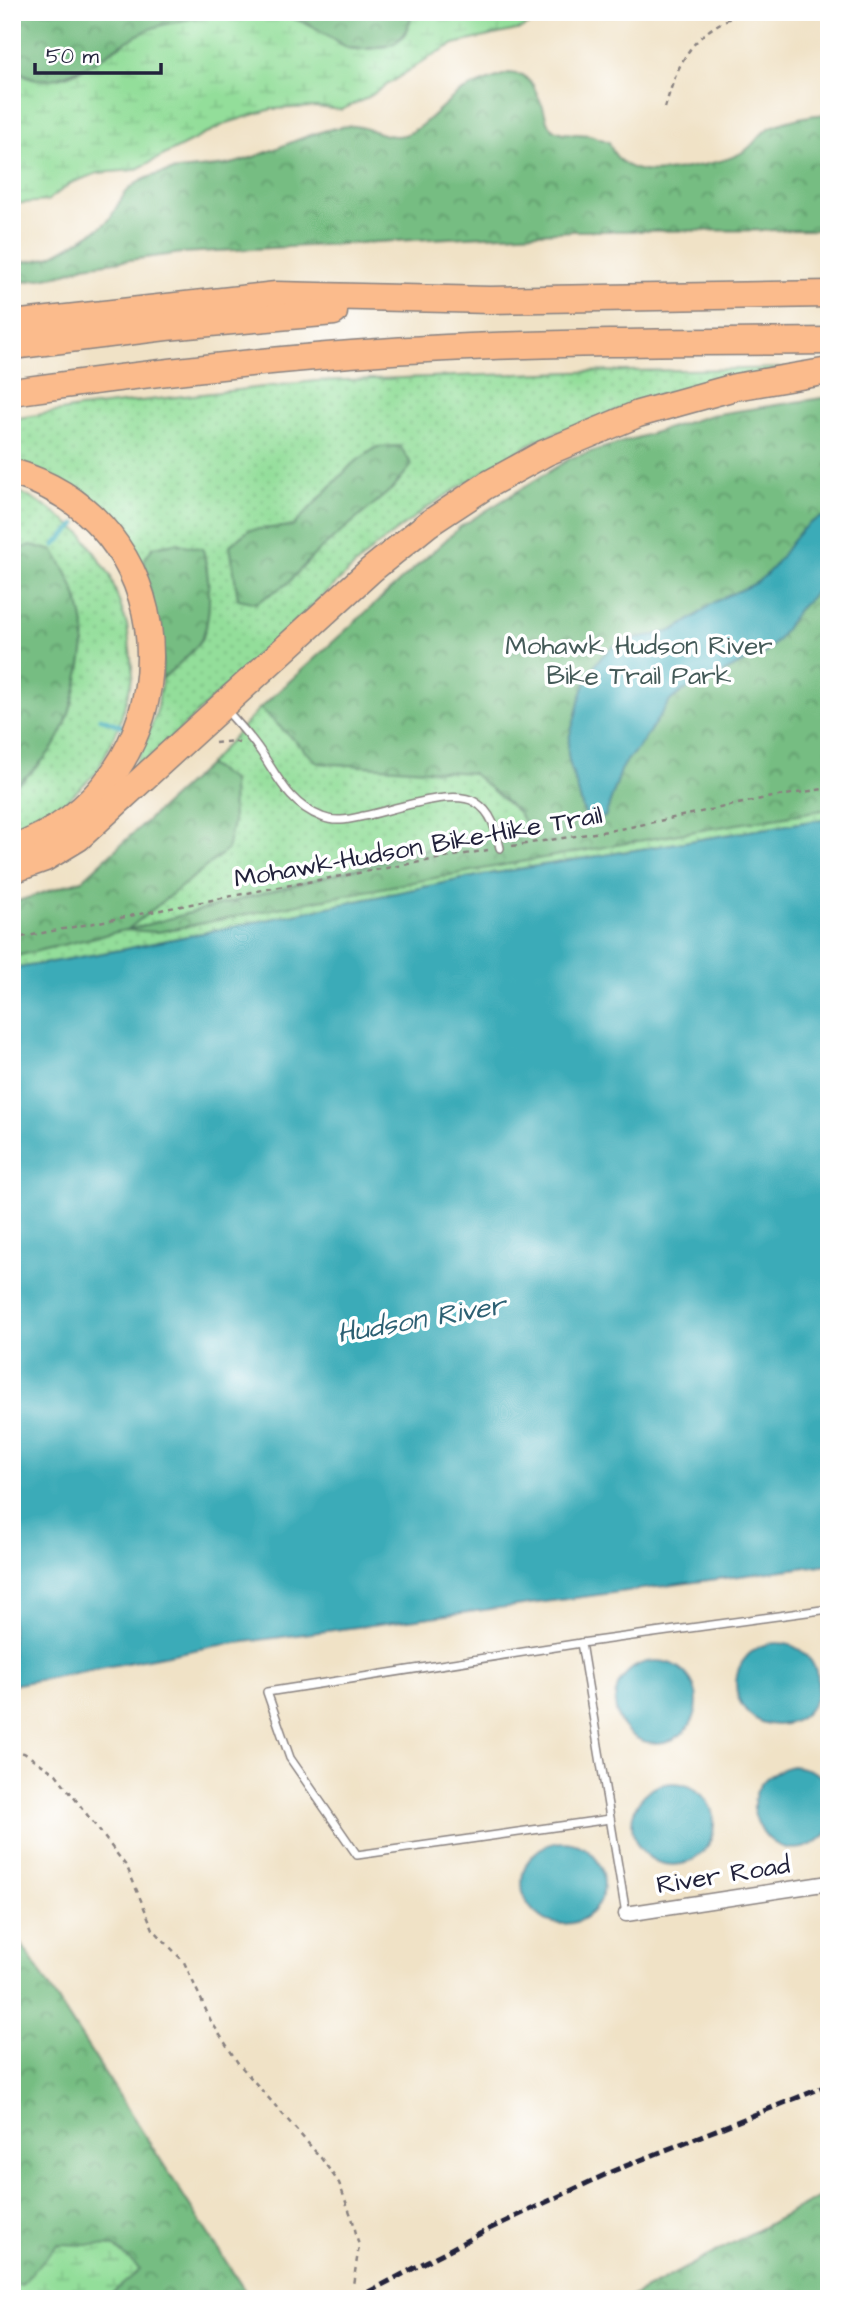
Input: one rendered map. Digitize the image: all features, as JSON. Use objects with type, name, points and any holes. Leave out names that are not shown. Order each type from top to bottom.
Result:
[{"type":"highway","points":[[12,324],[276,295],[490,300],[829,294]]},
{"type":"highway","points":[[12,346],[243,319],[490,300]]},
{"type":"highway","points":[[12,392],[171,372],[405,351],[536,344],[829,341]]},
{"type":"highway","points":[[12,870],[45,858],[79,838],[399,547],[457,504],[514,469],[576,439],[668,404],[747,385],[829,371]]},
{"type":"highway","points":[[12,472],[41,483],[75,504],[114,544],[138,591],[149,633],[151,663],[144,713],[128,752],[116,771],[95,797],[66,822],[36,840],[12,849]]},
{"type":"street","name":"River Road","points":[[626,1914],[829,1883]]},
{"type":"lane","points":[[223,706],[253,740],[285,792],[306,810],[324,818],[342,821],[436,800],[463,798],[475,802],[488,814],[495,827],[500,848]]},
{"type":"lane","points":[[610,1819],[356,1855],[290,1758],[267,1692],[581,1643],[829,1609]]},
{"type":"lane","points":[[581,1643],[626,1914]]},
{"type":"path","points":[[664,108],[677,71],[696,40],[712,27],[745,12]]},
{"type":"path","points":[[210,744],[234,741],[246,746]]},
{"type":"path","name":"Mohawk-Hudson Bike-Hike Trail","points":[[12,939],[268,889],[626,828],[753,800],[829,788]]},
{"type":"path","points":[[12,1752],[24,1753],[56,1774],[127,1867],[153,1929],[184,1962],[211,2021],[238,2063],[321,2158],[339,2183],[359,2246],[353,2285]]},
{"type":"green space","points":[[12,12],[411,12],[411,23],[396,44],[365,49],[348,48],[312,26],[293,18],[268,14],[121,44],[91,65],[54,79],[36,79],[12,69]]},
{"type":"green space","points":[[411,12],[555,12],[521,29],[454,44],[365,99],[341,110],[315,107],[272,109],[227,123],[135,170],[98,173],[71,183],[47,201],[12,204],[12,69],[37,79],[53,79],[83,69],[153,28],[193,19],[237,15],[264,14],[298,20],[347,48],[386,47],[404,35]]},
{"type":"green space","points":[[509,73],[523,75],[533,85],[547,121],[554,130],[590,135],[609,142],[615,155],[623,163],[646,171],[671,171],[727,159],[747,149],[771,127],[799,118],[829,114],[829,230],[573,231],[182,253],[84,266],[61,275],[12,284],[12,263],[49,257],[70,246],[108,221],[128,190],[149,177],[235,163],[318,132],[347,126],[362,127],[389,135],[404,135],[418,128],[459,93]]},
{"type":"green space","points":[[791,368],[655,396],[537,440],[489,468],[428,507],[375,547],[132,774],[156,714],[162,679],[203,638],[207,612],[207,567],[152,595],[124,538],[12,462],[12,419],[79,408],[316,381]]},
{"type":"green space","name":"Mohawk Hudson River Bike Trail Park","points":[[829,397],[829,809],[493,867],[158,932],[125,930],[12,957],[12,903],[82,880],[208,765],[232,780],[233,823],[227,850],[127,930],[439,846],[527,827],[518,812],[472,773],[318,763],[260,708],[460,527],[571,458],[711,415]]},
{"type":"green space","name":"Mohawk Hudson River Bike Trail Park","points":[[829,406],[829,818],[477,876],[120,950],[12,969],[12,920],[83,902],[215,769],[208,765],[260,708],[270,716]]},
{"type":"green space","points":[[400,446],[412,465],[393,488],[315,554],[287,584],[256,603],[238,599],[230,545],[249,530],[293,526],[352,464],[377,447]]},
{"type":"green space","points":[[12,491],[20,492],[53,511],[82,534],[110,575],[127,625],[133,675],[119,726],[97,772],[64,803],[40,820],[12,832]]},
{"type":"green space","points":[[175,543],[203,549],[208,582],[208,615],[201,641],[162,679],[162,657],[144,560],[153,547]]},
{"type":"green space","points":[[31,545],[54,551],[69,577],[84,626],[83,651],[77,685],[62,731],[43,760],[12,787],[12,673],[18,627],[12,594],[12,552]]},
{"type":"green space","points":[[12,1929],[250,2299],[12,2299]]},
{"type":"green space","points":[[829,2192],[829,2299],[627,2299]]},
{"type":"green space","points":[[58,2244],[114,2246],[140,2270],[105,2299],[12,2299],[12,2283],[21,2285]]},
{"type":"water","points":[[829,515],[829,579],[797,611],[778,640],[761,657],[746,661],[709,681],[683,691],[670,701],[639,747],[623,765],[605,817],[589,820],[582,808],[568,750],[583,690],[596,663],[617,644],[676,629],[715,602],[757,582],[767,574],[806,526]]},
{"type":"water","name":"Hudson River","points":[[829,818],[829,1564],[215,1646],[12,1685],[12,969],[120,950],[477,876]]},
{"type":"water","points":[[777,1643],[793,1646],[806,1655],[815,1668],[818,1684],[815,1700],[806,1713],[793,1722],[777,1725],[761,1722],[748,1713],[739,1700],[736,1684],[739,1668],[748,1655],[761,1646]]},
{"type":"water","points":[[656,1661],[672,1664],[685,1673],[694,1686],[697,1702],[694,1718],[685,1731],[672,1740],[656,1743],[640,1740],[627,1731],[618,1718],[615,1702],[618,1686],[627,1673],[640,1664]]},
{"type":"water","points":[[792,1766],[813,1771],[829,1785],[829,1831],[809,1846],[789,1848],[772,1841],[760,1828],[754,1810],[756,1792],[768,1777]]},
{"type":"water","points":[[673,1783],[689,1786],[702,1795],[711,1808],[714,1824],[711,1840],[702,1853],[689,1862],[673,1865],[657,1862],[644,1853],[635,1840],[632,1824],[635,1808],[644,1795],[657,1786]]},
{"type":"water","points":[[563,1842],[579,1845],[592,1854],[601,1867],[604,1883],[601,1899],[592,1912],[579,1921],[563,1924],[547,1921],[534,1912],[525,1899],[522,1883],[525,1867],[534,1854],[547,1845]]},
{"type":"waterway","points":[[55,545],[76,524]]},
{"type":"waterway","points":[[100,718],[124,727]]},
{"type":"railway","points":[[355,2299],[489,2229],[613,2171],[829,2085]]}]
